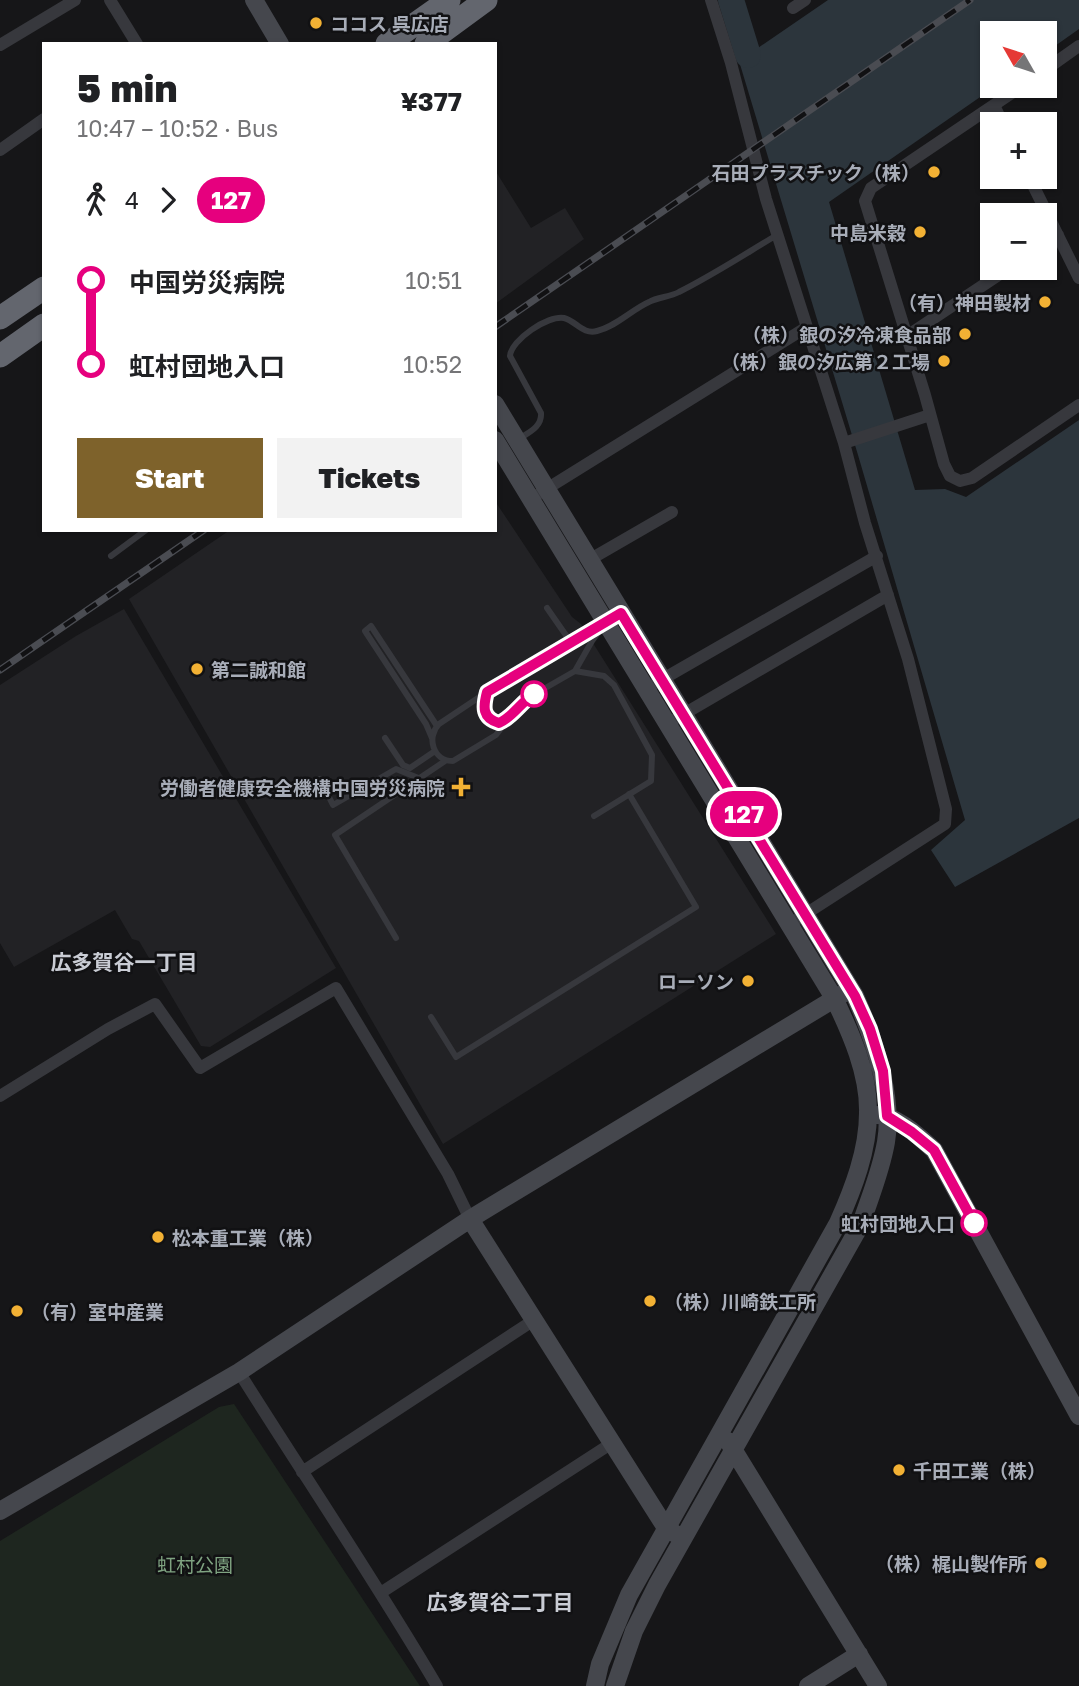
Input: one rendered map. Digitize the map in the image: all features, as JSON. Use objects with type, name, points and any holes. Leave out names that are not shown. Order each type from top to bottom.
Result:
[{"type":"highway","points":[[390,42],[449,0]]},
{"type":"highway","points":[[429,42],[486,0]]},
{"type":"highway","points":[[0,318],[42,289]]},
{"type":"highway","points":[[0,356],[42,326]]},
{"type":"street","points":[[0,45],[75,0]]},
{"type":"street","points":[[110,0],[136,42]]},
{"type":"street","points":[[254,0],[280,42]]},
{"type":"street","points":[[711,0],[731,63],[752,150],[777,235],[844,443],[865,523],[908,659],[946,808],[945,824],[798,920]]},
{"type":"street","points":[[793,8],[805,0]]},
{"type":"street","points":[[1057,62],[1079,46]]},
{"type":"street","points":[[1004,98],[871,188],[865,201],[944,464],[950,476],[960,481],[972,478],[1079,405]]},
{"type":"street","points":[[994,105],[997,112]]},
{"type":"street","points":[[0,150],[42,120]]},
{"type":"street","points":[[1035,189],[1079,278]]},
{"type":"street","points":[[907,336],[991,280]]},
{"type":"street","points":[[539,494],[807,327]]},
{"type":"street","points":[[497,407],[517,440],[539,494],[654,684],[798,920],[850,989],[870,1029],[883,1071],[878,1115],[855,1186],[838,1223],[629,1595],[600,1664],[595,1686]]},
{"type":"street","points":[[844,443],[930,415]]},
{"type":"street","points":[[497,442],[589,560],[614,617]]},
{"type":"street","points":[[589,560],[673,512]]},
{"type":"street","points":[[654,684],[877,556]]},
{"type":"street","points":[[676,720],[888,595]]},
{"type":"street","points":[[615,1686],[634,1631],[861,1224],[879,1175],[887,1139],[865,1084],[853,1041],[798,920]]},
{"type":"street","points":[[0,1096],[108,1029],[155,1004],[200,1068],[336,988],[436,1153],[470,1219],[666,1528],[683,1539]]},
{"type":"street","points":[[0,1511],[239,1372],[470,1219],[850,989]]},
{"type":"street","points":[[878,1115],[912,1132],[934,1150],[1079,1416]]},
{"type":"street","points":[[302,1472],[534,1320]]},
{"type":"street","points":[[239,1372],[382,1592],[437,1686]]},
{"type":"street","points":[[721,1429],[878,1686]]},
{"type":"street","points":[[382,1592],[612,1443]]},
{"type":"street","points":[[808,1686],[859,1654]]},
{"type":"lane","points":[[517,440],[536,428],[541,420],[541,413],[510,356],[516,341],[550,319],[564,318],[585,331],[594,332],[608,328],[650,301],[677,294],[777,235]]},
{"type":"lane","points":[[111,556],[143,532]]},
{"type":"lane","points":[[547,608],[570,641]]},
{"type":"lane","points":[[432,740],[437,726],[487,692],[614,617]]},
{"type":"lane","points":[[396,938],[335,835],[445,761],[453,761],[496,734],[521,702],[575,671],[614,617]]},
{"type":"lane","points":[[437,726],[372,626],[365,631],[426,724],[435,751],[445,761]]},
{"type":"lane","points":[[575,671],[604,676],[614,685],[652,755],[651,781],[594,816]]},
{"type":"lane","points":[[487,692],[485,714],[491,721],[499,723],[507,720]]},
{"type":"lane","points":[[386,738],[403,765],[410,768],[435,751]]},
{"type":"lane","points":[[320,779],[333,805],[397,769],[421,779]]},
{"type":"lane","points":[[431,1017],[456,1057],[696,907],[629,794]]},
{"type":"shaded area","points":[[828,0],[1079,0],[1079,29],[1057,45],[1057,21],[980,21],[980,97],[829,202],[915,490],[945,489],[966,497],[1079,420],[1079,818],[955,887],[931,850],[965,820],[739,61]]},
{"type":"shaded area","points":[[497,173],[531,228],[565,208],[584,239],[497,303]]},
{"type":"shaded area","name":"労働者健康安全機構中国労災病院","points":[[497,504],[572,617],[581,624],[776,934],[443,1144],[129,599],[227,532],[497,532]]},
{"type":"shaded area","points":[[124,609],[336,968],[210,1047],[201,1046],[139,941],[132,939],[115,910],[14,967],[0,943],[0,685]]},
{"type":"green space","name":"虹村公園","points":[[234,1404],[420,1686],[0,1686],[0,1541],[219,1407]]},
{"type":"waterway","points":[[731,0],[748,55]]},
{"type":"railway","points":[[497,326],[970,0]]},
{"type":"railway","points":[[0,670],[201,532]]},
{"type":"bus line","name":"127","points":[[534,694],[521,702],[507,720],[499,723],[491,721],[485,714],[487,692],[621,613],[855,996],[870,1029],[883,1071],[887,1116],[934,1150],[974,1223]]},
{"type":"place","name":"ココス 呉広店","points":[[316,23]]},
{"type":"place","name":"石田プラスチック（株）","points":[[934,172]]},
{"type":"place","name":"中島米穀","points":[[920,232]]},
{"type":"place","name":"（有）神田製材","points":[[1045,302]]},
{"type":"place","name":"（株）銀の汐冷凍食品部","points":[[965,334]]},
{"type":"place","name":"（株）銀の汐広第２工場","points":[[944,361]]},
{"type":"place","name":"第二誠和館","points":[[197,669]]},
{"type":"place","name":"労働者健康安全機構中国労災病院","points":[[461,787]]},
{"type":"place","name":"ローソン","points":[[748,981]]},
{"type":"place","name":"虹村団地入口","points":[[974,1223]]},
{"type":"place","name":"松本重工業（株）","points":[[158,1237]]},
{"type":"place","name":"（株）川崎鉄工所","points":[[650,1301]]},
{"type":"place","name":"（有）室中産業","points":[[17,1311]]},
{"type":"place","name":"千田工業（株）","points":[[899,1470]]},
{"type":"place","name":"（株）梶山製作所","points":[[1041,1563]]},
{"type":"district","name":"広多賀谷一丁目","points":[[124,962]]},
{"type":"district","name":"広多賀谷二丁目","points":[[500,1602]]}]
